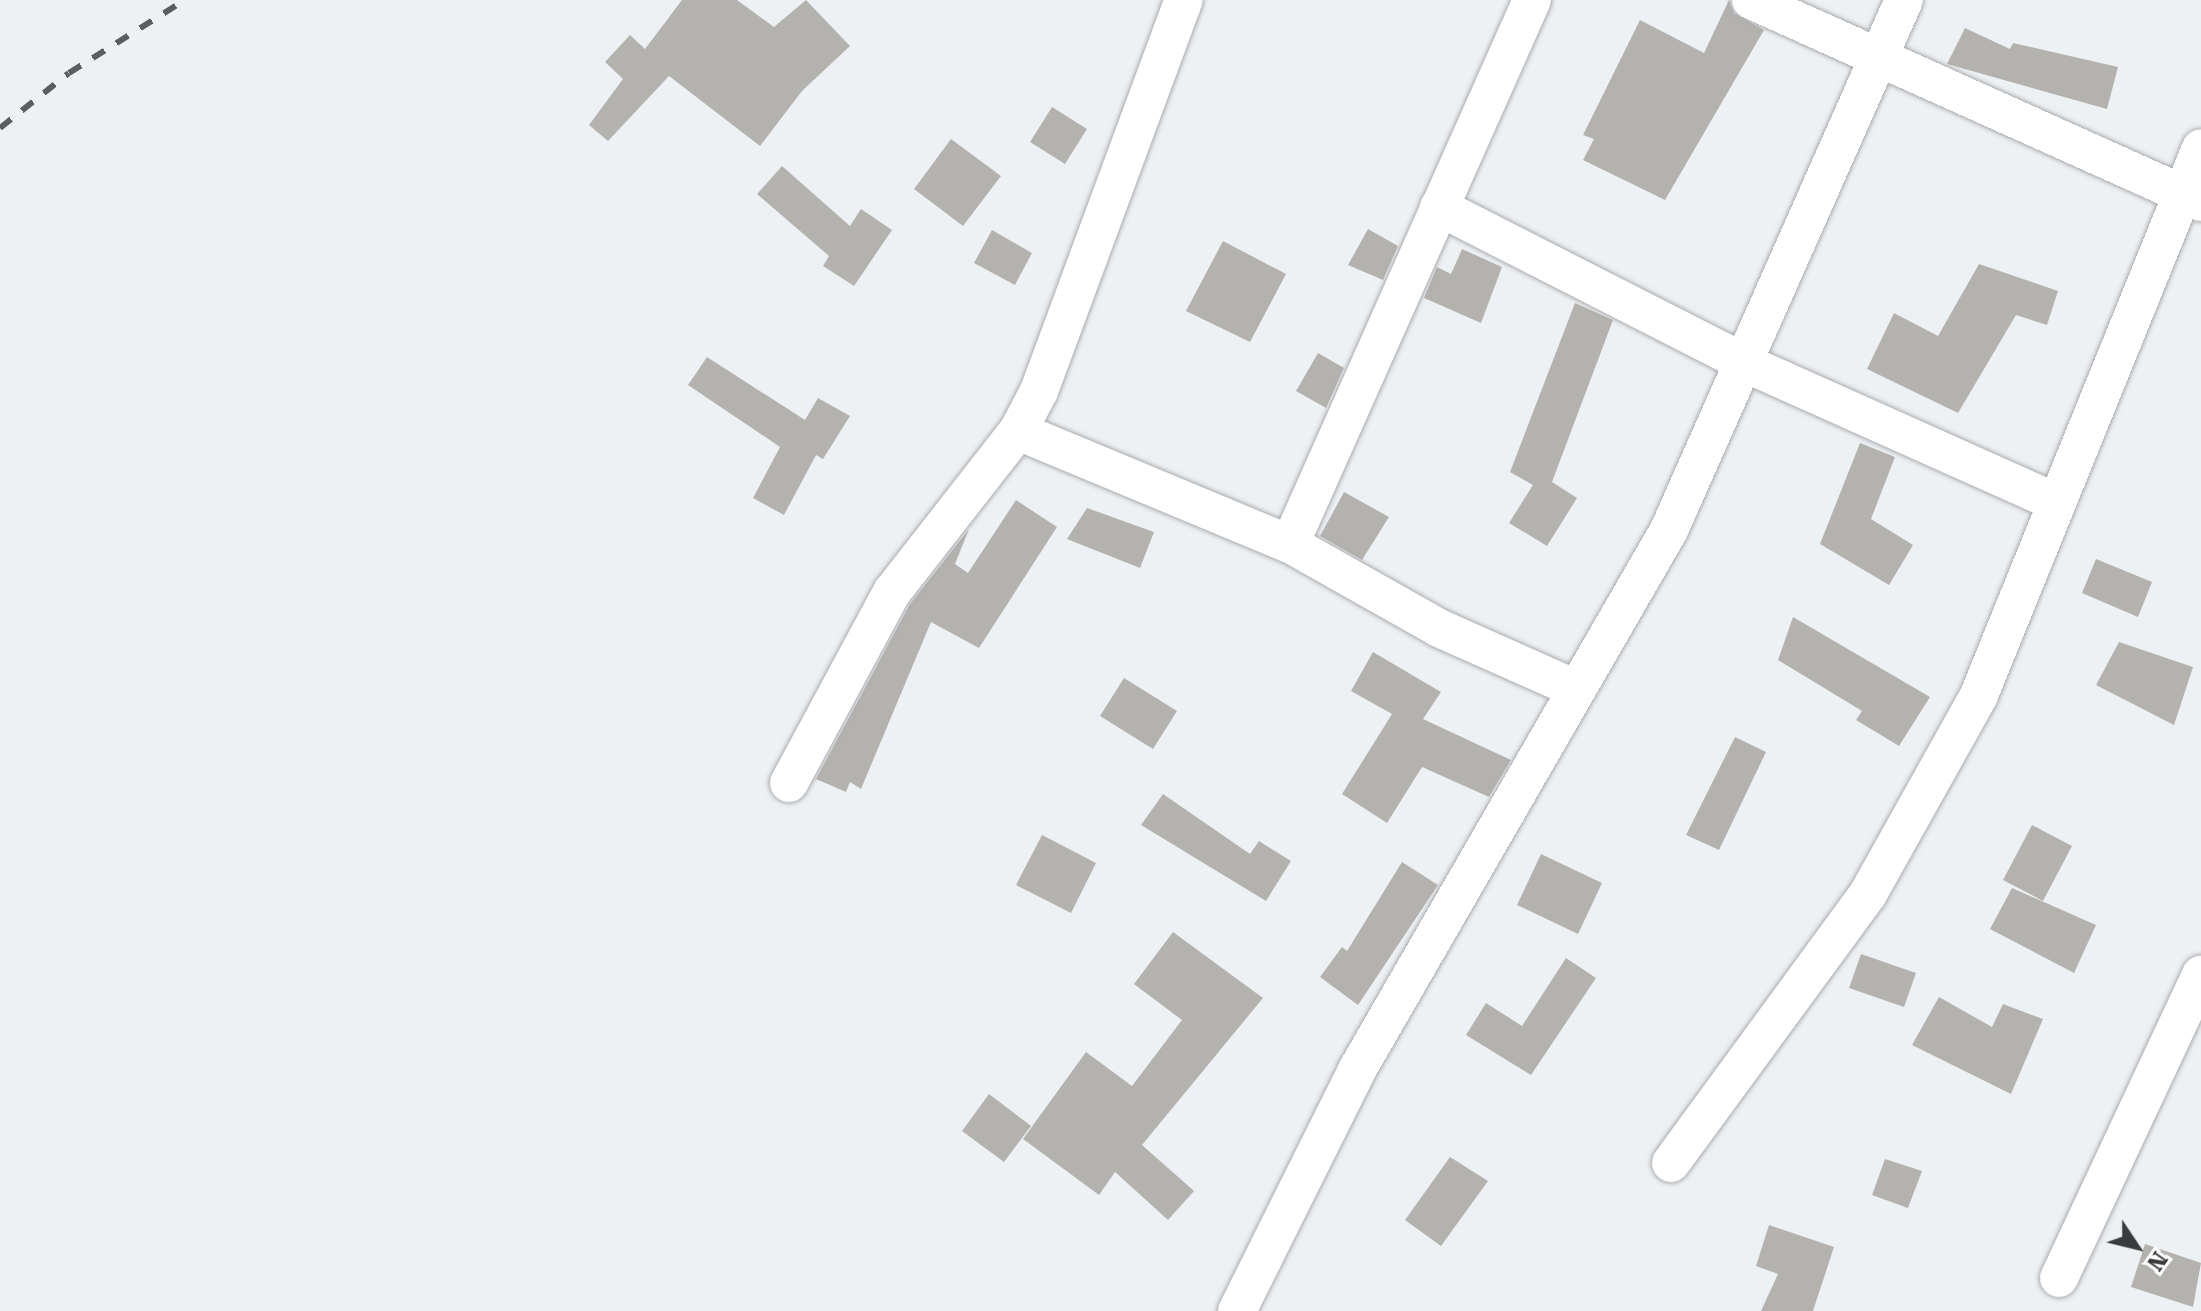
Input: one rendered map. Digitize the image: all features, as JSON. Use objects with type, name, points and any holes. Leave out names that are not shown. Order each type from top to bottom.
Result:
[{"type":"street","points":[[789,783],[892,592],[1018,431],[1184,0]]},
{"type":"street","points":[[1290,544],[1532,0]]},
{"type":"street","points":[[1751,0],[1879,61],[2191,199]]},
{"type":"street","points":[[1237,1311],[1357,1070],[1669,530],[1747,364],[1904,0]]},
{"type":"street","points":[[1671,1163],[1868,894],[1979,695],[2055,502],[2191,199],[2201,148]]},
{"type":"street","points":[[1439,207],[1747,364],[2055,502]]},
{"type":"street","points":[[1018,431],[1290,544],[1439,628],[1576,689]]},
{"type":"street","points":[[2059,1278],[2119,1137],[2201,975]]},
{"type":"building","points":[[682,0],[737,0],[774,27],[806,0],[850,46],[802,91],[760,146],[669,76],[608,141],[589,125],[623,79],[605,62],[630,35],[645,49]]},
{"type":"building","points":[[1729,0],[1734,13],[1764,30],[1665,200],[1583,160],[1594,139],[1583,135],[1640,20],[1704,53]]},
{"type":"building","points":[[1965,28],[2010,49],[2013,43],[2118,67],[2107,109],[1947,64]]},
{"type":"building","points":[[1052,107],[1087,129],[1065,164],[1030,142]]},
{"type":"building","points":[[951,139],[1001,176],[963,226],[914,189]]},
{"type":"building","points":[[782,166],[850,226],[861,209],[892,230],[854,286],[823,266],[829,256],[757,194]]},
{"type":"building","points":[[1368,229],[1398,246],[1383,280],[1348,265]]},
{"type":"building","points":[[992,230],[1032,253],[1015,285],[974,263]]},
{"type":"building","points":[[1223,241],[1286,274],[1250,342],[1186,311]]},
{"type":"building","points":[[1462,249],[1502,267],[1481,323],[1424,298],[1437,267],[1451,274]]},
{"type":"building","points":[[1979,264],[2058,291],[2047,325],[2016,315],[1958,413],[1867,369],[1894,313],[1938,336]]},
{"type":"building","points":[[1575,303],[1613,320],[1552,482],[1577,498],[1547,546],[1509,523],[1533,485],[1510,472]]},
{"type":"building","points":[[1318,353],[1344,368],[1326,408],[1296,391]]},
{"type":"building","points":[[707,357],[805,420],[818,398],[850,416],[823,459],[816,455],[784,515],[753,498],[780,447],[688,385]]},
{"type":"building","points":[[1860,443],[1895,457],[1871,519],[1913,545],[1889,585],[1820,544]]},
{"type":"building","points":[[1344,492],[1389,517],[1362,560],[1320,536]]},
{"type":"building","points":[[1016,500],[1057,527],[979,648],[931,622],[861,789],[850,782],[846,792],[816,779],[910,604],[969,529],[955,564],[968,573]]},
{"type":"building","points":[[1087,508],[1154,532],[1140,568],[1067,539]]},
{"type":"building","points":[[2096,559],[2152,582],[2138,617],[2082,593]]},
{"type":"building","points":[[1793,617],[1930,697],[1899,746],[1856,720],[1862,711],[1778,660]]},
{"type":"building","points":[[2119,642],[2193,667],[2174,725],[2096,685]]},
{"type":"building","points":[[1373,652],[1441,692],[1423,719],[1511,760],[1489,797],[1422,767],[1387,823],[1342,794],[1392,714],[1351,691]]},
{"type":"building","points":[[1124,678],[1177,711],[1153,749],[1100,716]]},
{"type":"building","points":[[1735,737],[1766,752],[1719,850],[1686,835]]},
{"type":"building","points":[[1163,794],[1250,854],[1259,841],[1291,861],[1266,901],[1141,825]]},
{"type":"building","points":[[2032,825],[2072,846],[2043,901],[2003,880]]},
{"type":"building","points":[[1042,835],[1096,863],[1071,913],[1016,885]]},
{"type":"building","points":[[1541,854],[1602,883],[1578,934],[1517,905]]},
{"type":"building","points":[[1402,862],[1438,885],[1358,1005],[1320,977],[1342,947],[1347,951]]},
{"type":"building","points":[[2012,888],[2096,925],[2074,973],[1990,929]]},
{"type":"building","points":[[1173,932],[1263,998],[1142,1145],[1194,1191],[1168,1220],[1115,1172],[1099,1195],[1023,1139],[1086,1052],[1132,1086],[1182,1020],[1134,984]]},
{"type":"building","points":[[1861,954],[1916,973],[1904,1007],[1849,988]]},
{"type":"building","points":[[1566,958],[1596,978],[1531,1075],[1466,1035],[1486,1003],[1522,1026]]},
{"type":"building","points":[[1939,997],[1992,1027],[2003,1004],[2043,1019],[2011,1094],[1912,1045]]},
{"type":"building","points":[[989,1094],[1031,1126],[1004,1162],[962,1131]]},
{"type":"building","points":[[1450,1157],[1488,1181],[1441,1246],[1405,1220]]},
{"type":"building","points":[[1885,1159],[1922,1171],[1908,1208],[1872,1195]]},
{"type":"building","points":[[1769,1225],[1834,1247],[1813,1311],[1761,1311],[1778,1274],[1756,1266]]},
{"type":"building","points":[[2145,1244],[2201,1263],[2193,1307],[2131,1287]]},
{"type":"railway","points":[[0,128],[69,73],[185,0]]}]
